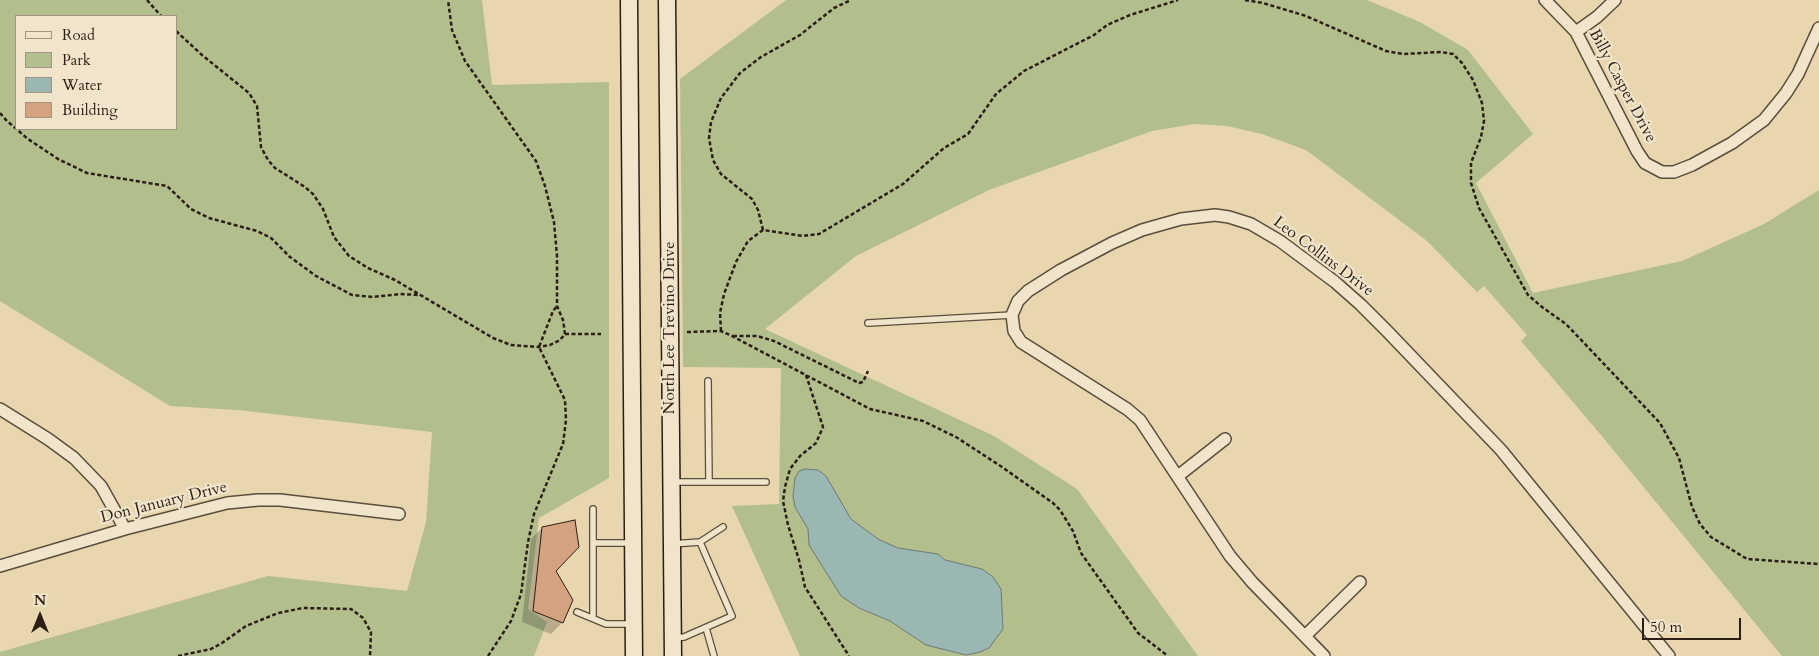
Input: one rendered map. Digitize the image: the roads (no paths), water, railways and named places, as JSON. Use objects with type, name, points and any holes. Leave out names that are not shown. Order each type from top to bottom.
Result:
[{"type":"main road","points":[[629,0],[634,656]]},
{"type":"main road","name":"North Lee Trevino Drive","points":[[667,0],[673,656]]},
{"type":"street","name":"Billy Casper Drive","points":[[1546,0],[1576,32],[1641,157],[1650,167],[1662,172],[1674,172],[1692,165],[1732,143],[1764,120],[1786,93],[1798,74],[1819,28]]},
{"type":"street","points":[[1576,32],[1597,17],[1615,0]]},
{"type":"street","name":"Leo Collins Drive","points":[[1012,315],[1018,301],[1028,291],[1061,270],[1112,243],[1142,230],[1180,218],[1215,215],[1251,224],[1280,241],[1335,282],[1388,331],[1508,457],[1669,656]]},
{"type":"street","points":[[1012,315],[1014,330],[1022,342],[1127,409],[1140,420],[1230,556],[1252,582],[1324,656]]},
{"type":"street","points":[[0,409],[74,458],[101,486],[125,528]]},
{"type":"street","points":[[1178,476],[1225,439]]},
{"type":"street","name":"Don January Drive","points":[[0,566],[125,528],[227,502],[280,500],[399,514]]},
{"type":"street","points":[[1305,636],[1360,582]]},
{"type":"lane","points":[[868,323],[1012,315]]},
{"type":"lane","points":[[708,381],[709,482]]},
{"type":"lane","points":[[672,482],[766,482]]},
{"type":"lane","points":[[593,509],[593,618]]},
{"type":"lane","points":[[672,544],[700,542],[723,527]]},
{"type":"lane","points":[[673,638],[684,638],[732,616],[700,542]]},
{"type":"lane","points":[[593,543],[633,543]]},
{"type":"lane","points":[[578,612],[606,624],[634,624]]},
{"type":"lane","points":[[706,628],[714,656]]},
{"type":"water","points":[[805,469],[818,470],[826,476],[851,519],[878,539],[898,548],[938,554],[945,560],[982,569],[993,577],[1001,589],[1003,629],[989,648],[966,655],[926,645],[890,621],[859,608],[841,596],[809,545],[808,529],[795,507],[793,496],[795,478],[799,471]]}]
